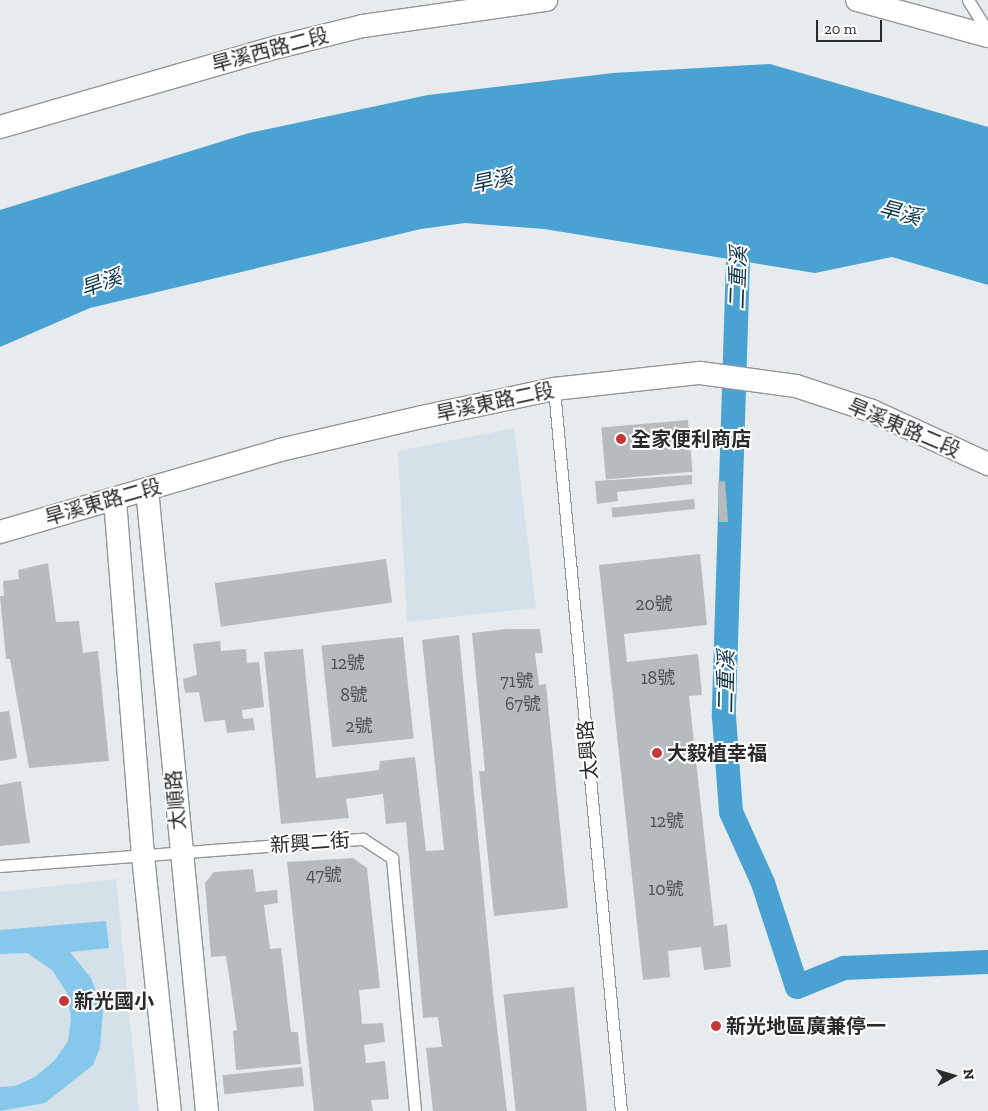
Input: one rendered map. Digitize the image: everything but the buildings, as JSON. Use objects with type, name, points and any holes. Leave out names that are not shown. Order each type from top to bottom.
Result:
[{"type":"street","name":"旱溪西路二段","points":[[0,127],[274,48],[363,26],[546,0]]},
{"type":"street","points":[[857,0],[988,36]]},
{"type":"street","name":"旱溪東路二段","points":[[0,532],[115,500],[280,450],[554,388],[700,373],[796,386],[872,411],[988,464]]},
{"type":"street","name":"太順路","points":[[147,489],[207,1111]]},
{"type":"street","name":"太順路","points":[[115,500],[143,856],[170,1111]]},
{"type":"lane","points":[[968,0],[988,32]]},
{"type":"lane","name":"太興路","points":[[554,388],[621,1111]]},
{"type":"lane","name":"新興二街","points":[[0,866],[362,839],[392,858],[415,1111]]},
{"type":"shaded area","points":[[514,428],[536,608],[407,622],[398,451]]},
{"type":"shaded area","name":"新光國小","points":[[116,879],[139,1111],[0,1111],[0,892]]},
{"type":"shaded area","points":[[106,921],[109,948],[70,952],[91,978],[103,1010],[100,1048],[93,1065],[45,1103],[0,1111],[0,1087],[15,1086],[35,1077],[54,1061],[68,1041],[71,1019],[67,993],[52,970],[27,953],[0,954],[0,930]]},
{"type":"water","name":"旱溪","points":[[770,64],[988,127],[988,285],[892,257],[815,273],[544,229],[465,223],[421,229],[90,308],[0,347],[0,210],[249,133],[428,95],[613,73]]},
{"type":"waterway","name":"二重溪","points":[[739,229],[724,717],[731,812],[763,883],[797,987],[844,968],[988,962]]},
{"type":"place","name":"全家便利商店","points":[[621,439]]},
{"type":"place","name":"大毅植幸福","points":[[657,753]]},
{"type":"place","name":"新光國小","points":[[64,1001]]},
{"type":"place","name":"新光地區廣兼停一","points":[[716,1026]]}]
